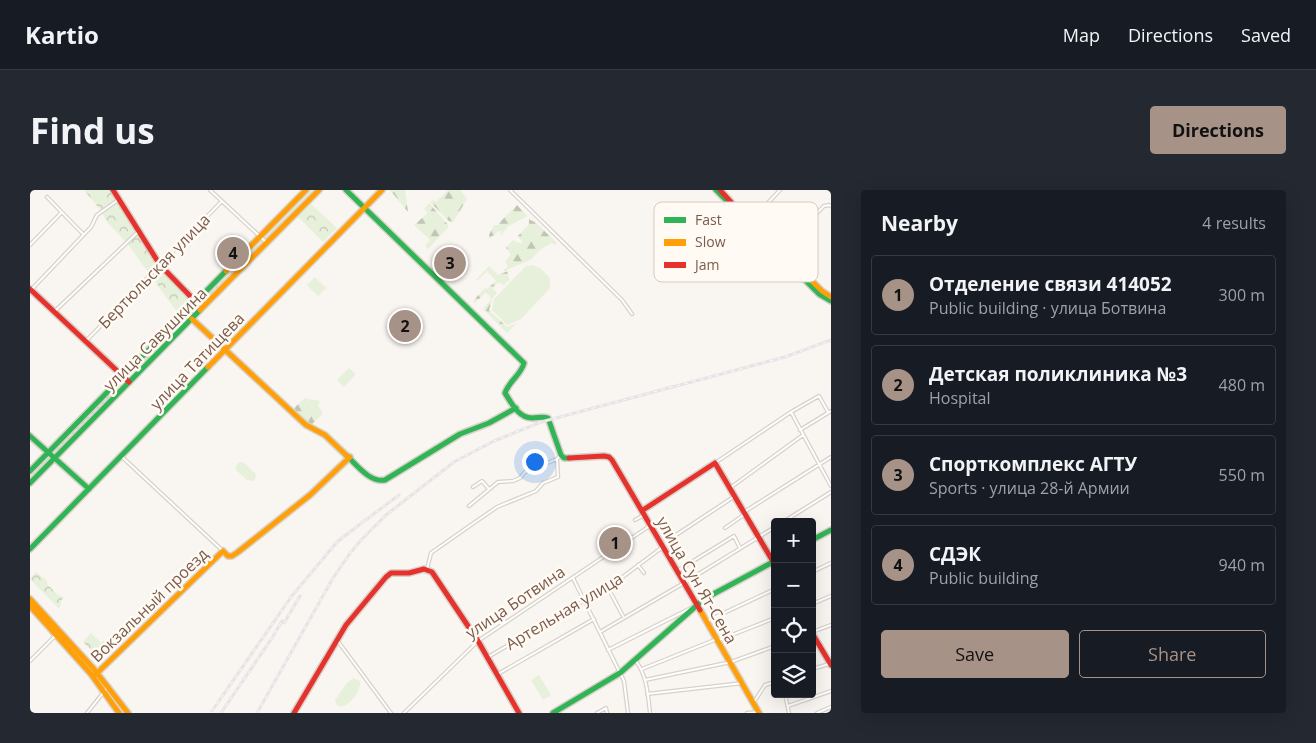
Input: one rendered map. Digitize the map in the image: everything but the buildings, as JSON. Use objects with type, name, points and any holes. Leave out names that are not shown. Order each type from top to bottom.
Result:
[{"type":"main road","points":[[112,190],[160,265],[196,301]]},
{"type":"main road","name":"улица Савушкина","points":[[30,471],[306,190]]},
{"type":"main road","name":"улица Савушкина","points":[[30,483],[319,190]]},
{"type":"main road","points":[[346,190],[524,363],[522,372],[506,388],[506,393],[516,408],[526,418],[545,416],[548,418],[559,457]]},
{"type":"main road","name":"улица Татищева","points":[[30,550],[382,190]]},
{"type":"main road","points":[[716,190],[728,202]]},
{"type":"main road","points":[[720,190],[732,202]]},
{"type":"main road","points":[[807,282],[819,294],[831,299]]},
{"type":"main road","points":[[813,282],[831,299]]},
{"type":"main road","points":[[30,290],[55,311],[129,382]]},
{"type":"main road","points":[[192,320],[306,425],[325,435],[374,480],[385,480],[460,434],[489,423],[516,408]]},
{"type":"main road","points":[[30,436],[89,489]]},
{"type":"main road","name":"улица Сун Ят-Сена","points":[[559,457],[570,459],[604,456],[612,460],[664,546],[696,605],[759,712]]},
{"type":"main road","points":[[223,551],[228,556],[238,552],[324,483],[350,457]]},
{"type":"main road","points":[[644,512],[715,463],[771,557]]},
{"type":"main road","points":[[816,538],[831,530]]},
{"type":"main road","name":"Вокзальный проезд","points":[[95,675],[223,551]]},
{"type":"main road","points":[[553,713],[620,673],[696,605],[772,563]]},
{"type":"main road","points":[[294,713],[346,625],[388,574],[430,570],[478,641],[519,713]]},
{"type":"main road","points":[[30,599],[128,713]]},
{"type":"main road","points":[[31,609],[59,633]]},
{"type":"main road","points":[[816,639],[831,664]]},
{"type":"main road","points":[[106,689],[119,713]]},
{"type":"street","points":[[210,190],[267,243]]},
{"type":"street","points":[[510,190],[622,300],[632,314]]},
{"type":"street","points":[[768,202],[780,190]]},
{"type":"street","points":[[47,197],[83,234]]},
{"type":"street","points":[[30,290],[90,227],[97,215],[118,200]]},
{"type":"street","name":"Бертюльская улица","points":[[86,341],[222,201]]},
{"type":"street","points":[[818,212],[824,206],[831,206]]},
{"type":"street","points":[[30,245],[61,213]]},
{"type":"street","points":[[55,311],[138,232]]},
{"type":"street","points":[[715,463],[791,412],[819,396],[829,412],[800,430]]},
{"type":"street","points":[[791,412],[831,486]]},
{"type":"street","points":[[730,488],[803,435]]},
{"type":"street","points":[[122,456],[223,551]]},
{"type":"street","points":[[430,570],[431,553],[497,507],[536,491],[543,483],[558,477],[559,457],[526,472],[520,478],[498,482],[469,506]]},
{"type":"street","points":[[725,528],[744,513],[831,457]]},
{"type":"street","points":[[473,487],[482,480],[489,489]]},
{"type":"street","points":[[789,518],[831,492]]},
{"type":"street","points":[[676,536],[735,496]]},
{"type":"street","points":[[635,520],[644,512]]},
{"type":"street","name":"улица Ботвина","points":[[404,713],[478,641],[651,525]]},
{"type":"street","points":[[600,632],[771,529]]},
{"type":"street","points":[[677,571],[734,536],[740,548]]},
{"type":"street","name":"Артельная улица","points":[[487,657],[608,588],[664,546]]},
{"type":"street","points":[[816,570],[831,563]]},
{"type":"street","points":[[638,564],[644,573]]},
{"type":"street","points":[[573,578],[624,682],[628,713]]},
{"type":"street","points":[[608,588],[624,617]]},
{"type":"street","points":[[707,621],[771,591]]},
{"type":"street","points":[[816,602],[831,596]]},
{"type":"street","points":[[608,650],[696,605]]},
{"type":"street","points":[[497,674],[594,619]]},
{"type":"street","points":[[642,669],[771,620]]},
{"type":"street","points":[[816,631],[831,625]]},
{"type":"street","points":[[30,661],[59,633]]},
{"type":"street","points":[[337,640],[391,713]]},
{"type":"street","points":[[645,680],[731,662],[771,647]]},
{"type":"street","points":[[636,660],[642,669],[645,680],[650,713]]},
{"type":"street","points":[[816,669],[831,664]]},
{"type":"street","points":[[648,694],[743,683]]},
{"type":"street","points":[[754,702],[765,685],[771,683]]},
{"type":"street","points":[[86,713],[106,689]]},
{"type":"street","points":[[788,706],[831,691]]},
{"type":"street","points":[[785,698],[789,713]]},
{"type":"street","points":[[817,713],[831,707]]},
{"type":"street","points":[[597,713],[606,708],[607,713]]},
{"type":"street","points":[[747,713],[759,712]]},
{"type":"green space","points":[[84,190],[110,190],[158,265],[188,297],[189,299],[177,312],[127,243],[107,222],[101,211]]},
{"type":"green space","points":[[306,190],[317,190],[30,483],[30,471]]},
{"type":"green space","points":[[390,190],[405,190],[408,212]]},
{"type":"green space","points":[[448,190],[460,190],[467,199],[453,222],[449,221],[430,202],[433,200],[436,202]]},
{"type":"green space","points":[[429,203],[449,226],[428,249],[425,246],[430,240],[414,225],[428,213],[424,209]]},
{"type":"green space","points":[[311,204],[337,228],[323,242],[298,217]]},
{"type":"green space","points":[[517,205],[528,216],[508,226],[501,236],[500,230],[489,239],[494,225],[499,225]]},
{"type":"green space","points":[[529,217],[530,220],[535,222],[556,242],[556,246],[552,243],[542,248],[530,260],[504,271],[508,266],[505,261],[511,255],[506,248],[513,240],[521,244],[522,242],[518,236],[529,224]]},
{"type":"green space","points":[[532,265],[540,268],[550,278],[550,288],[521,319],[507,325],[492,310],[494,299],[526,266]]},
{"type":"green space","points":[[489,266],[498,275],[508,271],[510,279],[504,285],[498,282],[493,289],[497,293],[492,299],[489,310],[507,327],[517,323],[507,333],[483,309],[491,300],[489,295],[485,293],[475,303],[473,301],[485,288],[487,289],[496,281],[487,271],[476,280]]},
{"type":"green space","points":[[315,277],[326,288],[318,296],[307,285]]},
{"type":"green space","points":[[349,368],[356,374],[344,387],[337,380]]},
{"type":"green space","points":[[305,398],[308,399],[308,402],[310,399],[320,401],[318,406],[323,414],[311,425],[306,424],[293,412],[295,407]]},
{"type":"green space","points":[[239,462],[243,462],[255,473],[256,478],[253,481],[247,480],[236,470]]},
{"type":"green space","points":[[36,572],[47,581],[47,584],[58,595],[63,597],[59,609],[30,579]]},
{"type":"green space","points":[[91,633],[101,643],[104,640],[106,641],[99,652],[104,658],[101,660],[83,642]]},
{"type":"green space","points":[[539,675],[551,695],[543,700],[531,680]]},
{"type":"green space","points":[[353,678],[360,681],[359,689],[348,704],[340,707],[336,704],[335,700],[346,684]]},
{"type":"railway","points":[[257,713],[333,578],[351,552],[386,515],[454,462],[494,441],[541,422],[785,357],[831,340]]},
{"type":"railway","points":[[363,522],[399,495]]},
{"type":"railway","points":[[212,711],[291,597],[337,542],[368,518]]},
{"type":"railway","points":[[284,623],[300,596]]},
{"type":"railway","points":[[221,713],[282,621]]},
{"type":"traffic: fast","points":[[346,190],[524,363],[505,393],[516,409],[523,415],[532,418],[548,418],[561,455],[564,458],[569,458]]},
{"type":"traffic: fast","points":[[716,190],[728,202]]},
{"type":"traffic: fast","points":[[30,471],[226,271]]},
{"type":"traffic: fast","points":[[807,282],[819,294],[831,301]]},
{"type":"traffic: fast","points":[[30,483],[200,310]]},
{"type":"traffic: fast","points":[[30,549],[208,367]]},
{"type":"traffic: fast","points":[[346,455],[369,476],[374,479],[385,480],[460,434],[489,423],[516,408]]},
{"type":"traffic: fast","points":[[30,436],[89,489]]},
{"type":"traffic: fast","points":[[816,538],[831,530]]},
{"type":"traffic: fast","points":[[553,713],[620,673],[704,599],[771,563]]},
{"type":"traffic: slow","points":[[226,271],[306,190]]},
{"type":"traffic: slow","points":[[200,310],[319,190]]},
{"type":"traffic: slow","points":[[208,367],[382,190]]},
{"type":"traffic: slow","points":[[813,282],[831,297]]},
{"type":"traffic: slow","points":[[192,319],[306,425],[325,435],[346,455]]},
{"type":"traffic: slow","points":[[93,677],[223,551],[228,556],[238,552],[310,495],[350,457]]},
{"type":"traffic: slow","points":[[30,599],[93,668],[128,713]]},
{"type":"traffic: slow","points":[[30,606],[91,674],[119,713]]},
{"type":"traffic: slow","points":[[700,610],[759,713]]},
{"type":"traffic: jam","points":[[113,190],[160,265],[195,301]]},
{"type":"traffic: jam","points":[[720,190],[731,202]]},
{"type":"traffic: jam","points":[[30,289],[129,382]]},
{"type":"traffic: jam","points":[[569,458],[604,456],[612,460],[700,610]]},
{"type":"traffic: jam","points":[[643,510],[715,463],[774,563]]},
{"type":"traffic: jam","points":[[294,713],[346,625],[386,577],[391,573],[409,573],[424,569],[432,572],[478,641],[519,713]]},
{"type":"traffic: jam","points":[[816,640],[831,665]]},
{"type":"place","name":"СДЭК","points":[[233,253]]},
{"type":"place","name":"Спорткомплекс АГТУ","points":[[450,263]]},
{"type":"place","name":"Детская поликлиника №3","points":[[405,326]]},
{"type":"place","name":"Отделение связи 414052","points":[[615,543]]}]
